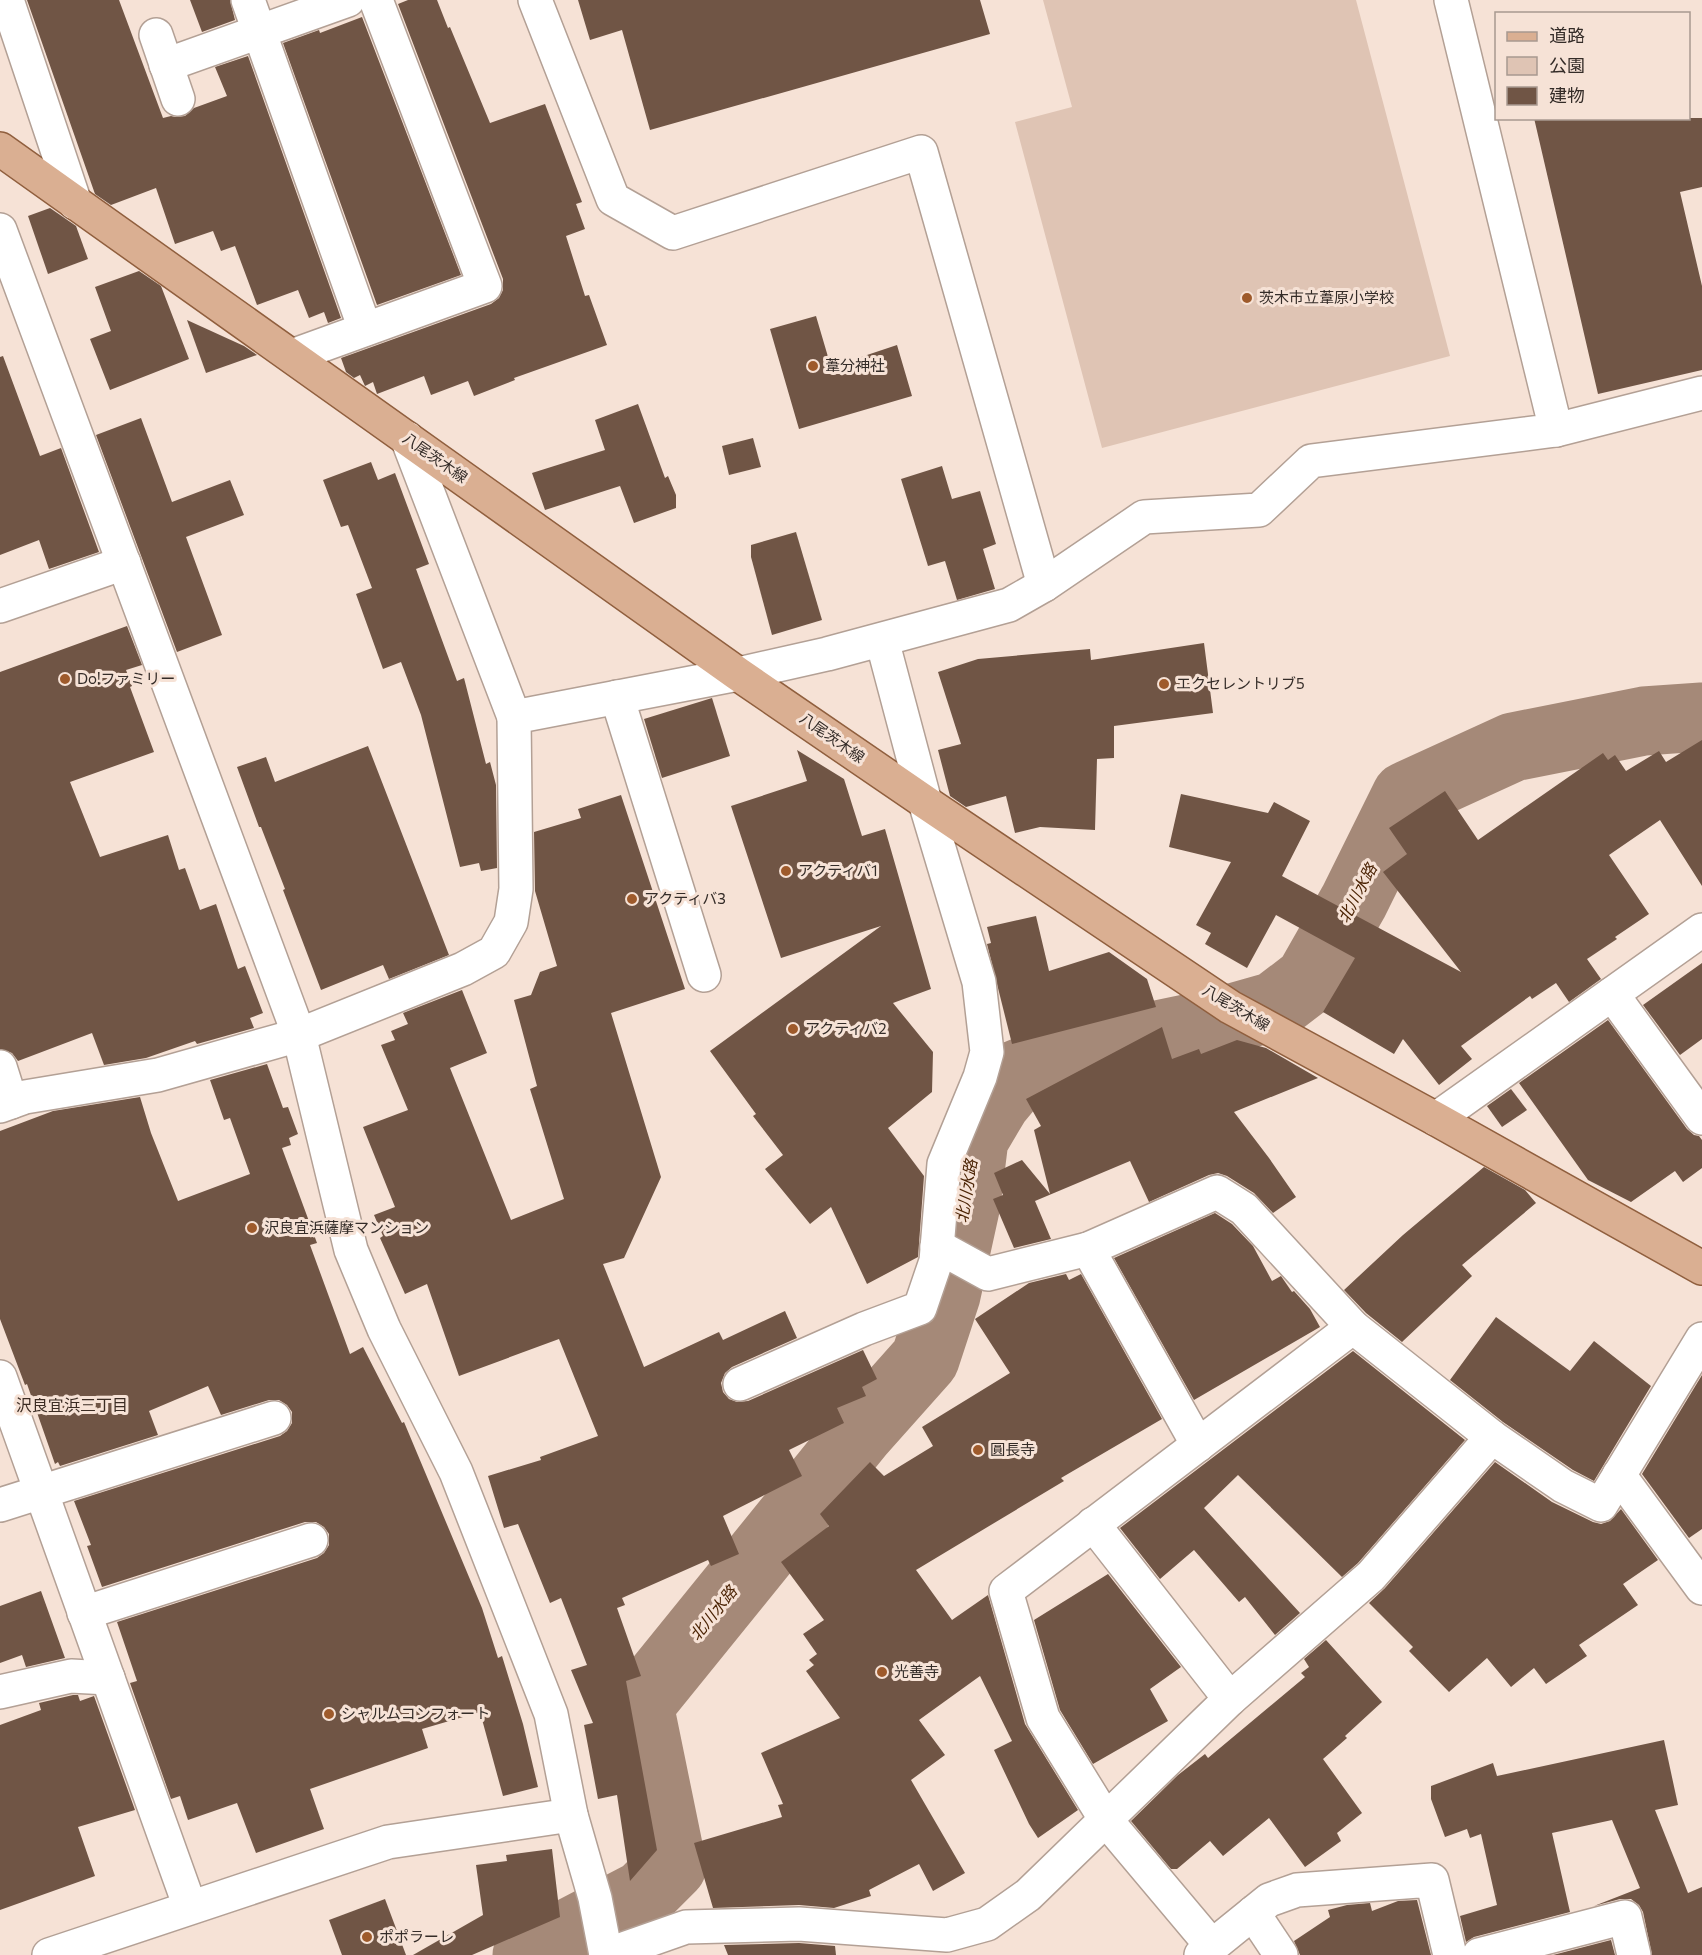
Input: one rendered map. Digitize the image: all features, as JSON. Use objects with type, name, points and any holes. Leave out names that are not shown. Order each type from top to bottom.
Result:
[{"type":"main road","name":"八尾茨木線","points":[[0,149],[738,674],[1230,1007],[1702,1268]]},
{"type":"street","points":[[7,0],[75,203]]},
{"type":"street","points":[[248,0],[365,330]]},
{"type":"street","points":[[166,66],[348,0]]},
{"type":"street","points":[[292,356],[485,286],[376,0]]},
{"type":"street","points":[[536,0],[613,199],[672,233],[921,152],[1044,585]]},
{"type":"street","points":[[1451,0],[1556,430]]},
{"type":"street","points":[[156,35],[178,99]]},
{"type":"street","points":[[0,230],[299,1035],[351,1250],[384,1329],[456,1472],[551,1714],[571,1815],[595,1898],[606,1955],[686,1927],[798,1924],[947,1935],[987,1924],[1028,1895],[1230,1699],[1371,1576],[1492,1437]]},
{"type":"street","points":[[514,717],[738,674],[827,654],[1009,605],[1044,585],[1144,518],[1259,510],[1311,461],[1556,430],[1702,393]]},
{"type":"street","points":[[0,1067],[6,1104],[25,1097],[158,1075],[299,1035],[463,969],[495,952],[511,922],[516,889],[514,717],[407,438]]},
{"type":"street","points":[[0,606],[124,563]]},
{"type":"street","points":[[740,1384],[864,1329],[920,1308],[936,1261],[945,1164],[980,1077],[987,1052],[980,982],[925,802],[882,640]]},
{"type":"street","points":[[617,697],[704,975]]},
{"type":"street","points":[[1436,1119],[1702,930]]},
{"type":"street","points":[[1612,994],[1702,1118]]},
{"type":"street","points":[[938,1246],[988,1274],[1088,1249],[1217,1192],[1244,1209],[1353,1327],[1492,1437],[1563,1486],[1601,1505],[1702,1340]]},
{"type":"street","points":[[1088,1249],[1198,1445]]},
{"type":"street","points":[[1353,1327],[1005,1591],[1043,1718],[1106,1820],[1207,1950],[1269,1900],[1297,1890],[1432,1880],[1450,1955]]},
{"type":"street","points":[[0,1377],[190,1907]]},
{"type":"street","points":[[0,1505],[274,1418]]},
{"type":"street","points":[[1619,1475],[1702,1588]]},
{"type":"street","points":[[1093,1524],[1230,1699]]},
{"type":"street","points":[[84,1613],[311,1540]]},
{"type":"street","points":[[0,1692],[71,1676],[108,1678]]},
{"type":"street","points":[[53,1954],[388,1842],[571,1815]]},
{"type":"street","points":[[1253,1913],[1281,1955]]},
{"type":"street","points":[[1479,1955],[1625,1917],[1634,1955]]},
{"type":"green space","points":[[1043,0],[1356,0],[1450,356],[1102,448],[1015,122],[1072,107]]},
{"type":"building","points":[[27,0],[119,0],[163,118],[185,116],[194,108],[227,96],[215,67],[248,56],[341,318],[328,323],[324,312],[309,318],[298,290],[257,305],[235,246],[221,251],[213,231],[175,244],[156,188],[111,205],[95,194]]},
{"type":"building","points":[[190,0],[230,0],[235,20],[202,32]]},
{"type":"building","points":[[408,0],[437,0],[490,123],[545,104],[582,202],[576,204],[585,229],[566,236],[585,296],[589,295],[607,345],[514,378],[515,380],[474,396],[468,381],[431,395],[424,376],[377,394],[373,382],[365,386],[360,375],[354,378],[346,372],[341,358],[491,304],[499,298],[503,290],[503,279],[398,4]]},
{"type":"building","points":[[578,0],[980,0],[990,34],[650,130],[622,30],[590,40]]},
{"type":"building","points":[[362,17],[461,275],[377,305],[283,43],[319,30],[320,33]]},
{"type":"building","points":[[1690,118],[1702,118],[1702,187],[1680,192],[1702,286],[1702,370],[1598,394],[1534,120],[1690,120]]},
{"type":"building","points":[[50,208],[76,226],[88,259],[48,274],[28,216]]},
{"type":"building","points":[[139,271],[161,286],[189,359],[110,390],[90,339],[111,331],[95,287]]},
{"type":"building","points":[[816,316],[831,367],[897,345],[912,396],[799,429],[770,329]]},
{"type":"building","points":[[187,320],[244,346],[257,355],[206,373]]},
{"type":"building","points":[[3,356],[40,456],[61,448],[99,552],[49,569],[39,540],[0,555],[0,357]]},
{"type":"building","points":[[638,404],[665,478],[668,476],[676,495],[676,508],[634,523],[620,486],[545,510],[532,473],[605,450],[595,420]]},
{"type":"building","points":[[141,418],[172,502],[230,480],[244,515],[186,537],[222,635],[177,652],[96,435]]},
{"type":"building","points":[[753,438],[761,467],[729,475],[722,446]]},
{"type":"building","points":[[371,462],[378,480],[395,473],[429,564],[416,569],[457,681],[464,678],[486,764],[490,762],[496,785],[497,868],[481,871],[479,863],[460,867],[421,715],[401,662],[383,669],[356,594],[372,588],[348,525],[341,527],[323,480]]},
{"type":"building","points":[[942,466],[952,499],[980,491],[996,544],[983,549],[995,589],[957,600],[945,561],[928,566],[901,479]]},
{"type":"building","points":[[796,532],[822,620],[772,635],[751,557],[751,545]]},
{"type":"building","points":[[127,626],[142,665],[126,670],[154,752],[70,782],[100,857],[168,835],[179,870],[185,868],[200,910],[216,904],[238,969],[245,966],[263,1013],[250,1018],[254,1028],[197,1044],[195,1041],[146,1058],[104,1065],[92,1033],[18,1061],[12,1053],[0,1049],[0,672]]},
{"type":"building","points":[[1204,643],[1213,713],[1114,726],[1114,758],[1097,759],[1095,830],[1040,827],[1015,833],[1006,796],[966,807],[950,796],[938,750],[961,744],[938,672],[978,659],[1090,649],[1091,660]]},
{"type":"building","points":[[712,698],[730,756],[662,778],[644,719]]},
{"type":"building","points":[[1702,740],[1702,886],[1660,820],[1609,855],[1649,914],[1587,959],[1601,979],[1569,1002],[1556,983],[1532,999],[1530,996],[1461,1046],[1472,1059],[1439,1085],[1403,1039],[1394,1054],[1323,1012],[1355,958],[1276,915],[1247,968],[1205,944],[1211,933],[1196,925],[1231,862],[1169,847],[1181,794],[1268,813],[1274,802],[1310,821],[1282,876],[1461,972],[1383,872],[1407,854],[1389,828],[1445,791],[1478,840],[1603,753],[1608,760],[1615,755],[1626,771],[1659,751],[1666,762]]},
{"type":"building","points":[[368,746],[449,955],[389,979],[383,965],[321,990],[283,890],[285,889],[237,767],[266,757],[275,782]]},
{"type":"building","points":[[797,750],[844,779],[862,836],[885,829],[931,989],[893,1003],[933,1052],[932,1092],[888,1128],[924,1176],[918,1257],[867,1284],[831,1207],[810,1224],[765,1169],[783,1155],[753,1116],[756,1114],[710,1051],[881,926],[781,958],[731,806],[807,781]]},
{"type":"building","points":[[621,795],[685,989],[611,1013],[661,1177],[624,1258],[603,1264],[644,1367],[719,1332],[723,1340],[785,1311],[797,1338],[732,1367],[725,1373],[721,1383],[723,1392],[729,1399],[737,1402],[748,1401],[863,1350],[877,1379],[862,1387],[866,1396],[837,1408],[844,1423],[789,1450],[802,1476],[723,1516],[739,1554],[711,1566],[708,1560],[622,1598],[625,1605],[617,1608],[641,1676],[626,1681],[657,1850],[630,1881],[617,1795],[598,1799],[584,1725],[593,1723],[571,1670],[587,1665],[561,1598],[550,1603],[518,1524],[504,1528],[488,1476],[541,1460],[540,1457],[598,1436],[559,1339],[459,1376],[427,1284],[405,1294],[380,1238],[383,1236],[374,1215],[395,1207],[363,1127],[408,1110],[381,1045],[395,1040],[391,1031],[408,1024],[403,1013],[462,990],[487,1053],[450,1068],[511,1220],[564,1199],[530,1089],[537,1086],[514,1000],[531,995],[540,972],[557,966],[535,891],[534,832],[581,818],[578,809]]},
{"type":"building","points":[[1036,916],[1049,971],[1109,952],[1147,979],[1156,1007],[1012,1044],[987,944],[991,943],[987,927]]},
{"type":"building","points":[[1702,963],[1702,1039],[1680,1055],[1643,1005]]},
{"type":"building","points":[[1608,1020],[1687,1129],[1702,1140],[1702,1168],[1683,1182],[1675,1171],[1631,1202],[1588,1180],[1519,1083]]},
{"type":"building","points":[[1162,1027],[1172,1059],[1199,1049],[1201,1054],[1237,1040],[1266,1048],[1318,1078],[1234,1112],[1296,1197],[1273,1213],[1254,1193],[1218,1173],[1149,1202],[1130,1161],[1035,1201],[1051,1239],[1014,1248],[993,1199],[1003,1195],[994,1173],[1022,1160],[1050,1194],[1034,1130],[1041,1126],[1026,1099]]},
{"type":"building","points":[[267,1064],[283,1108],[288,1107],[298,1134],[289,1138],[291,1145],[282,1148],[317,1243],[310,1245],[350,1354],[363,1347],[402,1423],[404,1422],[482,1608],[498,1658],[502,1656],[523,1724],[538,1787],[503,1796],[480,1712],[422,1729],[428,1748],[310,1789],[324,1829],[256,1853],[237,1803],[188,1820],[180,1796],[171,1799],[130,1683],[137,1681],[117,1622],[317,1558],[329,1545],[329,1534],[316,1522],[305,1522],[102,1587],[87,1546],[91,1545],[74,1501],[280,1436],[292,1423],[292,1412],[279,1400],[269,1400],[221,1415],[208,1386],[149,1411],[158,1435],[60,1466],[58,1462],[55,1464],[27,1384],[25,1385],[0,1319],[0,1131],[53,1111],[140,1097],[151,1133],[178,1201],[250,1174],[230,1118],[224,1120],[210,1080]]},
{"type":"building","points":[[1511,1089],[1527,1110],[1502,1127],[1487,1106]]},
{"type":"building","points":[[1484,1167],[1525,1190],[1536,1203],[1462,1265],[1472,1276],[1402,1342],[1366,1313],[1344,1290],[1403,1235]]},
{"type":"building","points":[[1215,1213],[1232,1224],[1253,1246],[1272,1281],[1281,1276],[1292,1292],[1294,1291],[1310,1309],[1320,1327],[1194,1400],[1114,1258]]},
{"type":"building","points":[[1066,1274],[1069,1280],[1081,1274],[1162,1419],[1061,1478],[1064,1481],[916,1570],[952,1620],[988,1595],[1025,1724],[1078,1810],[1038,1838],[994,1750],[1012,1741],[980,1676],[919,1720],[945,1755],[911,1780],[965,1873],[933,1891],[919,1864],[869,1890],[871,1896],[834,1908],[799,1905],[713,1908],[694,1843],[782,1817],[778,1805],[783,1804],[761,1753],[840,1718],[806,1671],[814,1665],[809,1660],[817,1654],[803,1634],[824,1620],[781,1562],[829,1526],[820,1514],[870,1462],[884,1476],[933,1446],[922,1427],[1010,1373],[975,1319],[1029,1283]]},
{"type":"building","points":[[1496,1317],[1570,1371],[1594,1341],[1651,1386],[1594,1481],[1573,1470],[1503,1422],[1450,1380]]},
{"type":"building","points":[[1353,1351],[1465,1440],[1358,1563],[1342,1577],[1238,1475],[1204,1508],[1300,1613],[1275,1635],[1245,1597],[1239,1602],[1194,1550],[1160,1579],[1120,1528]]},
{"type":"building","points":[[1702,1375],[1702,1529],[1689,1538],[1642,1474]]},
{"type":"building","points":[[1495,1462],[1552,1502],[1593,1522],[1601,1524],[1610,1521],[1621,1509],[1658,1560],[1623,1584],[1638,1605],[1579,1645],[1587,1656],[1546,1684],[1534,1668],[1511,1687],[1487,1658],[1449,1692],[1409,1651],[1413,1647],[1369,1603],[1385,1588]]},
{"type":"building","points":[[1108,1574],[1181,1667],[1150,1689],[1168,1721],[1093,1764],[1060,1710],[1034,1620]]},
{"type":"building","points":[[41,1591],[65,1658],[26,1667],[22,1655],[0,1663],[0,1606]]},
{"type":"building","points":[[1326,1640],[1382,1702],[1323,1759],[1362,1813],[1337,1833],[1341,1841],[1305,1867],[1269,1818],[1223,1856],[1210,1841],[1177,1869],[1171,1869],[1131,1821],[1178,1775],[1205,1754],[1208,1758],[1305,1677],[1301,1673],[1309,1667],[1304,1659]]},
{"type":"building","points":[[78,1695],[80,1701],[94,1696],[135,1810],[78,1827],[95,1876],[0,1910],[0,1725],[41,1710],[39,1703]]},
{"type":"building","points":[[1664,1740],[1678,1805],[1655,1810],[1688,1893],[1702,1887],[1702,1955],[1652,1955],[1643,1912],[1639,1905],[1631,1899],[1620,1899],[1594,1906],[1640,1888],[1612,1820],[1552,1833],[1570,1912],[1474,1937],[1466,1942],[1460,1916],[1497,1905],[1481,1834],[1470,1838],[1467,1829],[1445,1837],[1431,1799],[1431,1786],[1493,1763],[1497,1776]]},
{"type":"building","points":[[552,1849],[560,1917],[472,1955],[413,1955],[483,1915],[476,1865],[507,1861],[506,1855]]},
{"type":"building","name":"ポポラーレ","points":[[385,1899],[406,1955],[342,1955],[329,1920]]},
{"type":"building","points":[[1417,1900],[1431,1955],[1300,1955],[1294,1941],[1330,1917],[1328,1910],[1347,1905],[1370,1903],[1372,1911],[1398,1901]]},
{"type":"building","points":[[1611,1940],[1615,1955],[1553,1955]]},
{"type":"building","points":[[799,1943],[835,1946],[836,1955],[728,1955],[724,1945]]},
{"type":"waterway","name":"北川水路","points":[[527,1955],[644,1894],[672,1866],[639,1705],[860,1432],[925,1359],[946,1295],[966,1204],[974,1139],[996,1102],[1020,1073],[1062,1057],[1215,1023],[1275,1006],[1309,980],[1354,901],[1406,796],[1513,747],[1644,721],[1702,717]]},
{"type":"place","name":"茨木市立葦原小学校","points":[[1247,298]]},
{"type":"place","name":"葦分神社","points":[[813,366]]},
{"type":"place","name":"Do!ファミリー","points":[[65,679]]},
{"type":"place","name":"エクセレントリブ5","points":[[1164,684]]},
{"type":"place","name":"アクティバ1","points":[[786,871]]},
{"type":"place","name":"アクティバ3","points":[[632,899]]},
{"type":"place","name":"アクティバ2","points":[[793,1029]]},
{"type":"place","name":"沢良宜浜薩摩マンション","points":[[252,1228]]},
{"type":"place","name":"圓長寺","points":[[978,1450]]},
{"type":"place","name":"光善寺","points":[[882,1672]]},
{"type":"place","name":"シャルムコンフォート","points":[[329,1714]]},
{"type":"place","name":"ポポラーレ","points":[[367,1937]]},
{"type":"district","name":"沢良宜浜三丁目","points":[[72,1405]]}]
